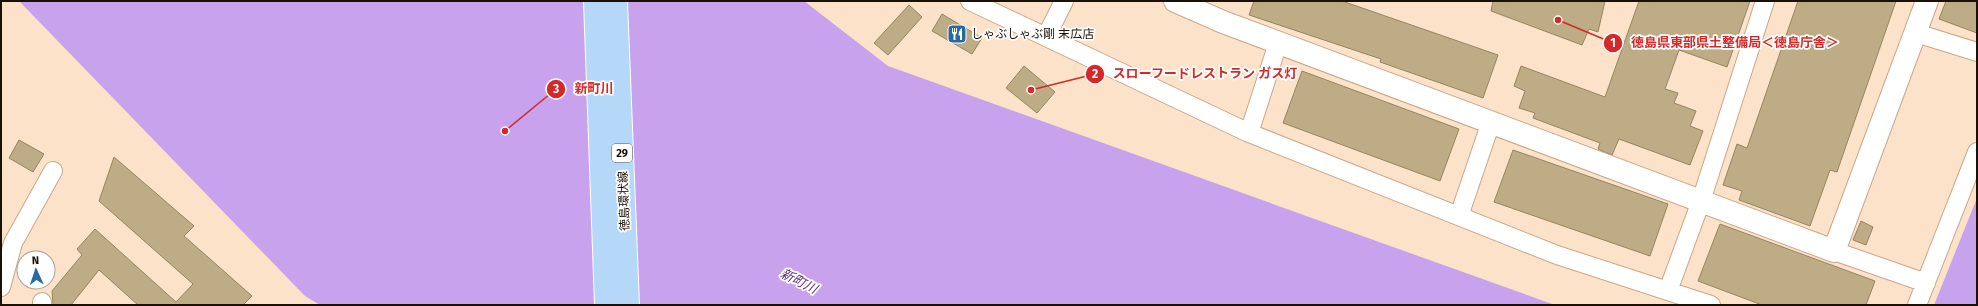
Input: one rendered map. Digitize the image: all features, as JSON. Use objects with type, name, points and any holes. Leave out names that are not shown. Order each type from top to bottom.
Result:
[{"type":"main road","name":"徳島環状線","points":[[595,1],[606,305]]},
{"type":"main road","name":"徳島環状線","points":[[616,1],[628,305]]},
{"type":"street","points":[[970,1],[1249,133],[1557,255],[1711,305]]},
{"type":"street","points":[[1046,38],[1064,1]]},
{"type":"street","points":[[1175,1],[1223,22],[1278,43],[1701,201],[1926,283]]},
{"type":"street","points":[[1668,291],[1701,201],[1765,1]]},
{"type":"street","points":[[1834,250],[1927,1]]},
{"type":"street","points":[[1916,33],[1977,52]]},
{"type":"street","points":[[1249,133],[1278,43]]},
{"type":"street","points":[[1459,216],[1491,122]]},
{"type":"street","points":[[1918,305],[1977,152]]},
{"type":"street","points":[[1,287],[4,268],[13,243],[53,171]]},
{"type":"water","points":[[19,1],[804,1],[888,66],[1555,305],[320,305],[305,296]]},
{"type":"water","points":[[1977,198],[1977,305],[1934,305]]},
{"type":"building","points":[[1254,1],[1342,1],[1498,55],[1483,98],[1380,62],[1381,59],[1249,15]]},
{"type":"building","points":[[1493,1],[1605,1],[1598,32],[1589,29],[1582,45],[1491,11]]},
{"type":"building","points":[[1639,1],[1750,1],[1727,67],[1679,50],[1665,89],[1678,93],[1674,103],[1696,111],[1690,126],[1703,131],[1690,165],[1619,139],[1612,155],[1598,149],[1600,143],[1533,118],[1535,113],[1519,108],[1525,91],[1514,86],[1521,66],[1605,97]]},
{"type":"building","points":[[1798,1],[1896,1],[1837,172],[1830,170],[1810,226],[1739,200],[1742,191],[1723,185],[1737,144],[1747,148]]},
{"type":"building","points":[[1946,1],[1977,1],[1977,33],[1939,19]]},
{"type":"building","points":[[909,5],[922,17],[888,55],[874,43]]},
{"type":"building","name":"しゃぶしゃぶ剛 末広店","points":[[942,14],[982,38],[972,54],[932,31]]},
{"type":"building","points":[[1024,66],[1055,92],[1037,113],[1006,88]]},
{"type":"building","points":[[1302,71],[1459,129],[1440,181],[1283,123]]},
{"type":"building","points":[[19,140],[44,154],[33,172],[9,158]]},
{"type":"building","points":[[1513,150],[1668,204],[1650,256],[1494,202]]},
{"type":"building","points":[[114,157],[194,226],[184,236],[252,296],[243,305],[138,305],[99,270],[71,305],[53,305],[52,291],[56,290],[56,286],[82,255],[77,249],[95,229],[176,302],[193,284],[99,201]]},
{"type":"building","points":[[1861,221],[1873,227],[1866,245],[1853,240]]},
{"type":"building","points":[[1720,224],[1875,281],[1866,305],[1762,305],[1698,281]]},
{"type":"place","name":"徳島県東部県土整備局＜徳島庁舎＞","points":[[1558,20]]},
{"type":"place","name":"しゃぶしゃぶ剛 末広店","points":[[957,34]]},
{"type":"place","name":"スローフードレストラン ガス灯","points":[[1031,90]]},
{"type":"place","name":"新町川","points":[[505,131]]}]
